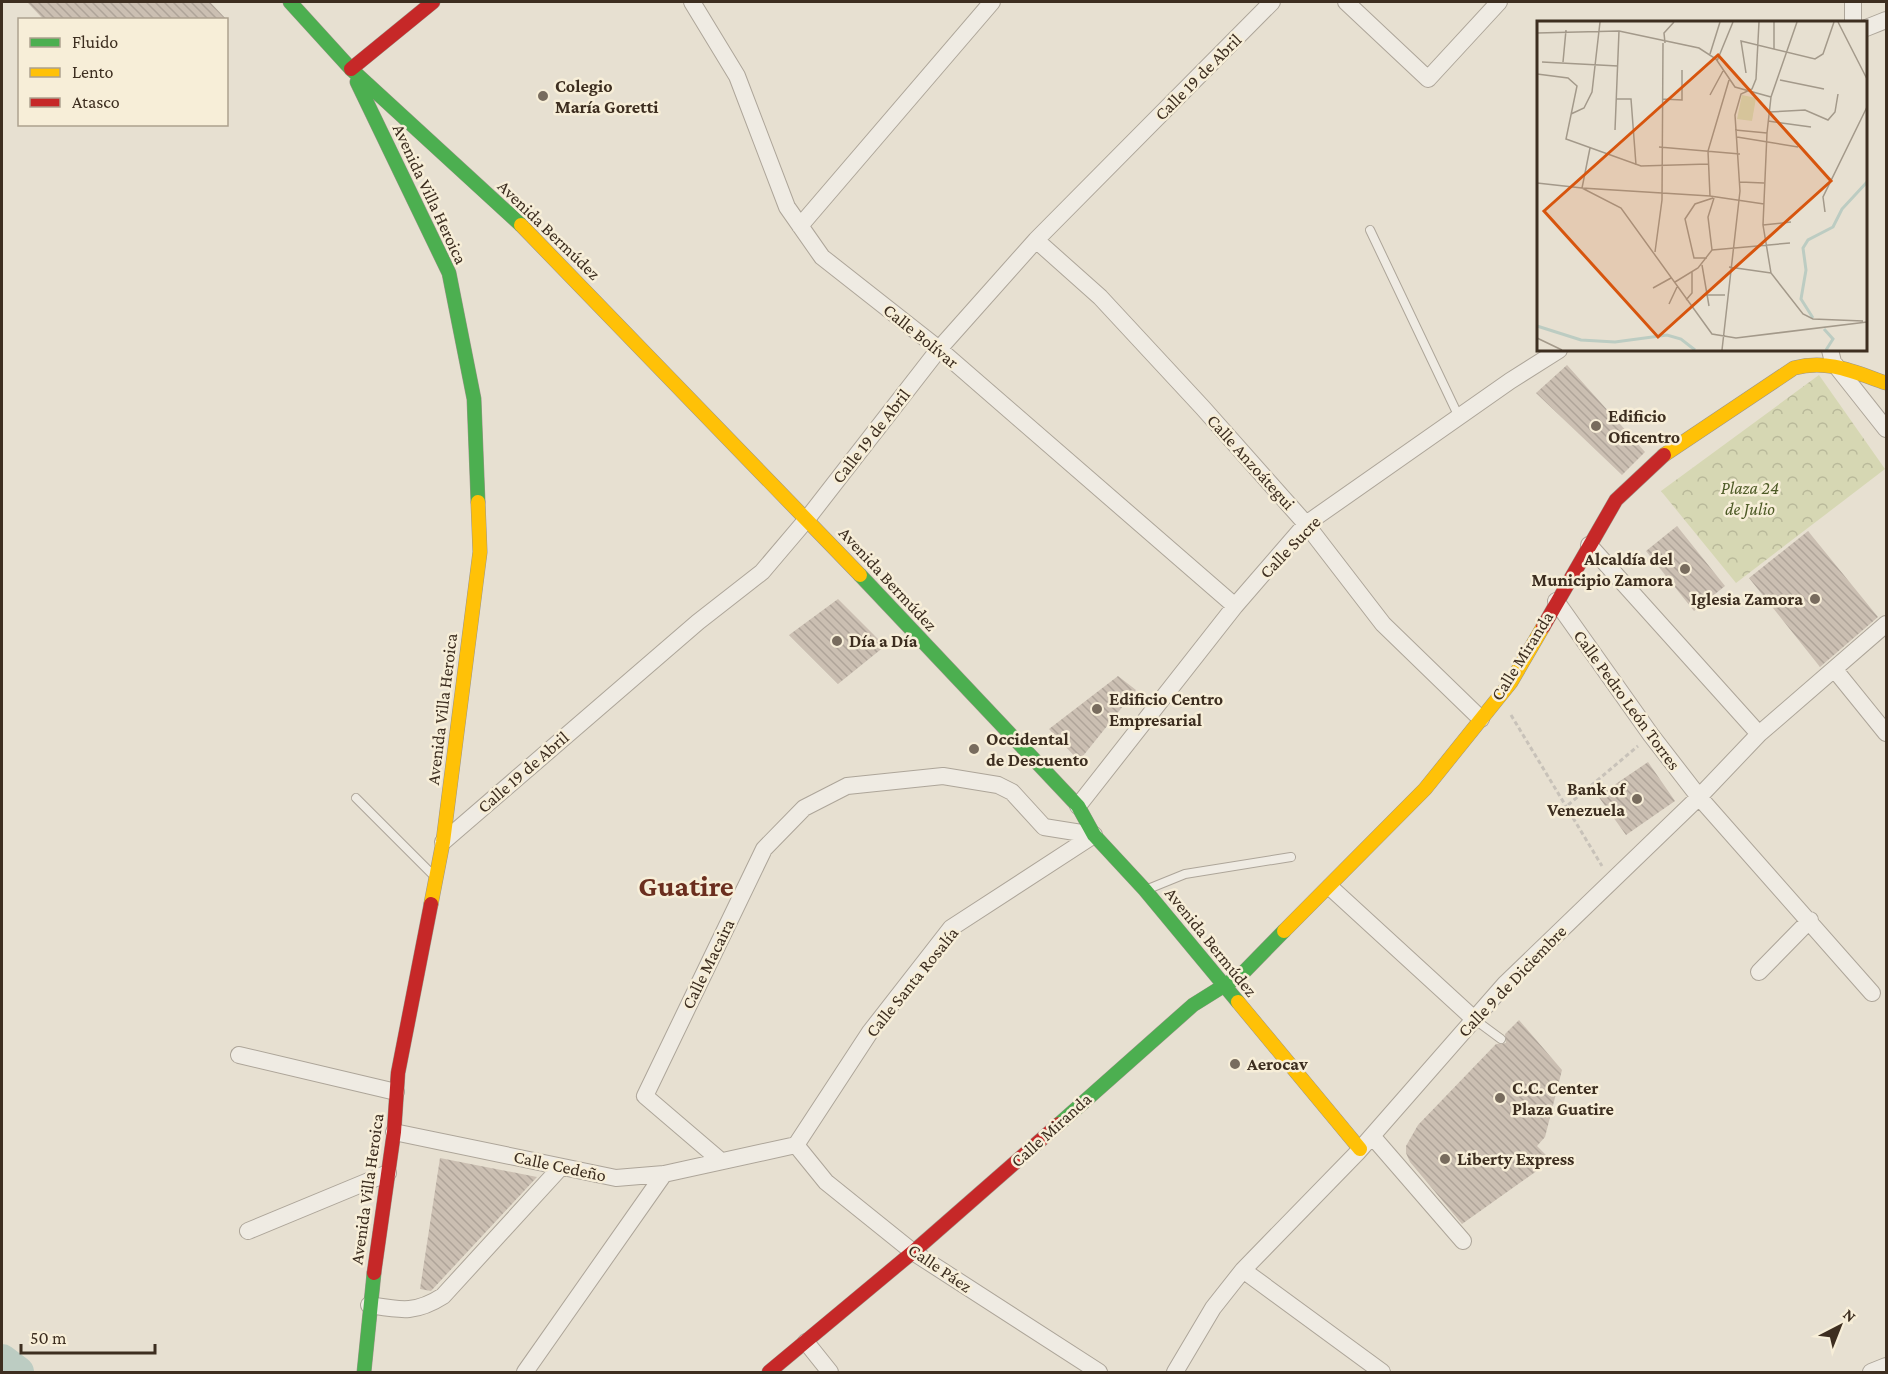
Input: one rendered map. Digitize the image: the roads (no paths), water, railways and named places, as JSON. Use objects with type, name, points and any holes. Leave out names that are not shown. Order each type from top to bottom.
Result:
[{"type":"street","points":[[290,2],[351,69],[433,2]]},
{"type":"street","name":"Calle Bolívar","points":[[692,2],[736,76],[787,207],[822,257],[939,349],[1235,606]]},
{"type":"street","points":[[800,226],[992,2]]},
{"type":"street","name":"Calle 19 de Abril","points":[[443,842],[698,622],[762,572],[807,519],[939,349],[1036,240],[1272,2]]},
{"type":"street","points":[[1346,2],[1428,79],[1499,2]]},
{"type":"street","points":[[1853,2],[1853,21]]},
{"type":"street","points":[[1867,28],[1887,20]]},
{"type":"street","name":"Avenida Bermúdez","points":[[351,69],[532,236],[807,519],[1078,806],[1094,835],[1145,890],[1360,1149]]},
{"type":"street","name":"Avenida Villa Heroica","points":[[351,69],[449,273],[474,399],[480,552],[443,842],[398,1073],[394,1132],[369,1305],[364,1372]]},
{"type":"street","name":"Calle Anzoátegui","points":[[1036,240],[1100,297],[1306,524],[1383,624],[1481,719]]},
{"type":"street","name":"Calle Sucre","points":[[1078,806],[1235,606],[1306,524],[1558,351]]},
{"type":"street","points":[[1831,356],[1887,383]]},
{"type":"street","points":[[1831,356],[1887,429]]},
{"type":"street","name":"Calle Miranda","points":[[769,1372],[913,1252],[1192,1005],[1241,975],[1330,887],[1425,789],[1511,682],[1616,500],[1661,457],[1794,368],[1831,356]]},
{"type":"street","points":[[1589,545],[1759,734]]},
{"type":"street","name":"Calle Pedro León Torres","points":[[1556,601],[1651,735],[1699,797],[1810,920],[1872,993]]},
{"type":"street","name":"Calle 9 de Diciembre","points":[[1175,1372],[1213,1308],[1243,1270],[1372,1136],[1505,984],[1699,797],[1759,734],[1886,625]]},
{"type":"street","points":[[1835,670],[1887,733]]},
{"type":"street","name":"Calle Macaira","points":[[721,1161],[645,1096],[764,849],[804,808],[848,786],[943,776],[998,785],[1012,792],[1044,827],[1094,835]]},
{"type":"street","name":"Calle Santa Rosalía","points":[[796,1145],[870,1032],[951,928],[1094,835]]},
{"type":"street","points":[[1330,887],[1474,1019]]},
{"type":"street","points":[[1759,972],[1810,920]]},
{"type":"street","points":[[238,1055],[396,1092]]},
{"type":"street","name":"Calle Cedeño","points":[[394,1132],[616,1178],[664,1174],[796,1145]]},
{"type":"street","points":[[1372,1136],[1463,1241]]},
{"type":"street","name":"Calle Páez","points":[[796,1145],[826,1182],[913,1252],[1099,1372]]},
{"type":"street","points":[[369,1305],[408,1311],[421,1308],[443,1296],[561,1167]]},
{"type":"street","points":[[248,1232],[388,1173]]},
{"type":"street","points":[[525,1372],[664,1174]]},
{"type":"street","points":[[1243,1270],[1382,1372]]},
{"type":"street","points":[[806,1342],[830,1372]]},
{"type":"street","points":[[1871,1372],[1887,1366]]},
{"type":"lane","points":[[1370,230],[1459,417]]},
{"type":"lane","points":[[356,798],[437,878]]},
{"type":"lane","points":[[1145,890],[1185,874],[1291,857]]},
{"type":"lane","points":[[1474,1019],[1501,1039]]},
{"type":"waterway","points":[[2,1360],[18,1372]]},
{"type":"place","name":"Colegio María Goretti","points":[[543,96]]},
{"type":"place","name":"Edificio Oficentro","points":[[1596,426]]},
{"type":"place","name":"Alcaldía del Municipio Zamora","points":[[1685,569]]},
{"type":"place","name":"Iglesia Zamora","points":[[1815,599]]},
{"type":"place","name":"Día a Día","points":[[837,641]]},
{"type":"place","name":"Edificio Centro Empresarial","points":[[1097,709]]},
{"type":"place","name":"Occidental de Descuento","points":[[974,749]]},
{"type":"place","name":"Bank of Venezuela","points":[[1637,799]]},
{"type":"place","name":"Aerocav","points":[[1235,1064]]},
{"type":"place","name":"C.C. Center Plaza Guatire","points":[[1500,1098]]},
{"type":"place","name":"Liberty Express","points":[[1445,1159]]},
{"type":"district","name":"Guatire","points":[[686,885]]},
{"type":"park label","name":"Plaza 24 de Julio","points":[[1750,498]]}]
